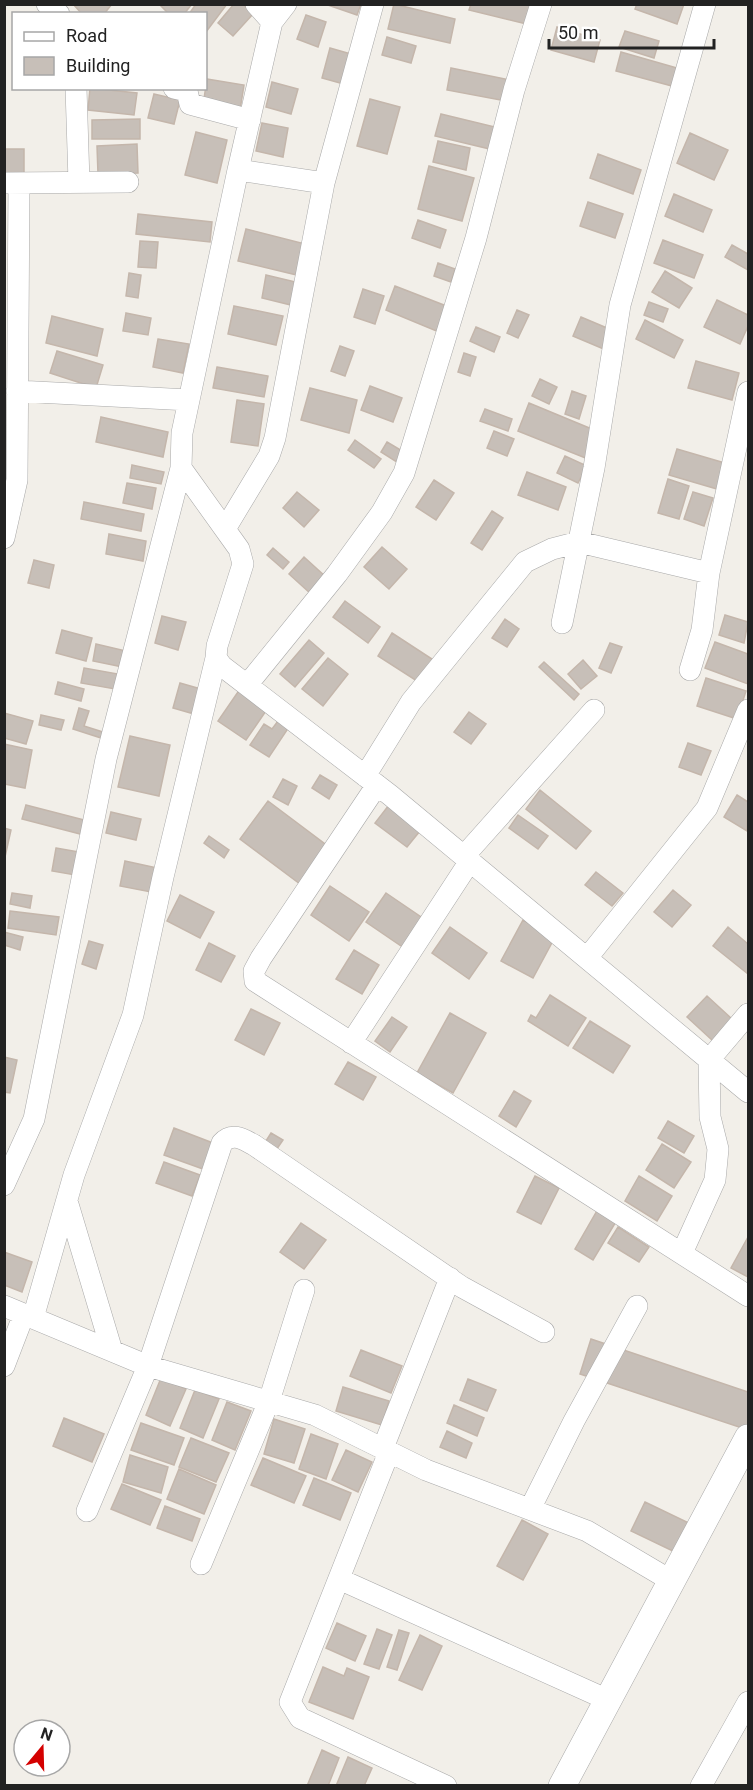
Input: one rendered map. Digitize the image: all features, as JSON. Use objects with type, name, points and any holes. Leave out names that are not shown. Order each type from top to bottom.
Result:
[{"type":"street","points":[[256,4],[272,22]]},
{"type":"street","points":[[4,1185],[34,1119],[106,759],[181,468],[182,434],[238,170],[272,22],[286,4]]},
{"type":"street","points":[[225,529],[269,456],[275,438],[324,183],[373,4]]},
{"type":"street","points":[[247,685],[337,574],[382,512],[404,473],[476,238],[514,90],[541,4]]},
{"type":"street","points":[[561,623],[594,468],[620,304],[705,4]]},
{"type":"street","points":[[76,90],[79,182]]},
{"type":"street","points":[[183,90],[187,91],[190,104],[250,120]]},
{"type":"street","points":[[238,170],[324,183]]},
{"type":"street","points":[[4,538],[17,480],[12,183],[128,182]]},
{"type":"street","points":[[17,391],[189,400]]},
{"type":"street","points":[[690,669],[702,630],[709,573],[748,396]]},
{"type":"street","points":[[4,1366],[20,1312],[66,1200],[133,1015],[162,877],[216,658],[217,646],[243,564],[239,549],[181,468]]},
{"type":"street","points":[[709,573],[579,542],[552,549],[525,562],[411,702],[371,781],[320,868],[254,971],[255,981],[263,988],[748,1296]]},
{"type":"street","points":[[216,658],[467,858],[748,1092]]},
{"type":"street","points":[[351,1043],[467,858],[594,710]]},
{"type":"street","points":[[587,958],[707,808],[748,710]]},
{"type":"street","points":[[682,1254],[715,1180],[718,1149],[710,1117],[710,1059],[748,1014]]},
{"type":"street","points":[[87,1511],[148,1366],[222,1143],[226,1138],[238,1137],[254,1145],[450,1278],[543,1332]]},
{"type":"street","points":[[66,1200],[112,1351]]},
{"type":"street","points":[[446,1785],[300,1718],[290,1702],[339,1579],[450,1278]]},
{"type":"street","points":[[201,1564],[269,1401],[304,1290]]},
{"type":"street","points":[[530,1509],[574,1421],[637,1306]]},
{"type":"street","points":[[20,1312],[148,1366],[315,1415],[426,1470],[587,1531],[670,1580]]},
{"type":"street","points":[[562,1785],[670,1580],[741,1470],[748,1437]]},
{"type":"street","points":[[339,1579],[608,1700]]},
{"type":"street","points":[[701,1785],[748,1702]]},
{"type":"building","points":[[73,4],[112,4],[106,12],[80,12]]},
{"type":"building","points":[[159,4],[192,4],[186,12],[167,12]]},
{"type":"building","points":[[196,4],[227,4],[207,31],[207,12],[190,12]]},
{"type":"building","points":[[234,4],[243,4],[253,14],[233,36],[218,23]]},
{"type":"building","points":[[325,4],[361,4],[357,15]]},
{"type":"building","points":[[394,4],[455,19],[450,43],[388,29]]},
{"type":"building","points":[[471,4],[541,4],[539,27],[469,10]]},
{"type":"building","points":[[637,4],[684,4],[677,24],[635,9]]},
{"type":"building","points":[[306,15],[326,22],[318,47],[297,39]]},
{"type":"building","points":[[557,27],[600,40],[594,62],[551,50]]},
{"type":"building","points":[[625,31],[659,41],[654,58],[619,47]]},
{"type":"building","points":[[387,37],[416,46],[411,63],[382,55]]},
{"type":"building","points":[[330,48],[358,56],[351,86],[322,78]]},
{"type":"building","points":[[621,52],[677,68],[672,86],[616,71]]},
{"type":"building","points":[[451,68],[515,81],[511,102],[447,90]]},
{"type":"building","points":[[207,79],[244,85],[240,110],[203,105]]},
{"type":"building","points":[[272,82],[298,89],[291,114],[266,107]]},
{"type":"building","points":[[90,90],[137,93],[134,115],[88,110]]},
{"type":"building","points":[[154,94],[180,100],[174,124],[148,118]]},
{"type":"building","points":[[370,99],[400,107],[387,154],[357,146]]},
{"type":"building","points":[[441,114],[499,128],[494,150],[435,136]]},
{"type":"building","points":[[140,119],[140,139],[92,139],[92,120]]},
{"type":"building","points":[[262,123],[288,128],[283,157],[256,151]]},
{"type":"building","points":[[196,132],[227,140],[217,183],[185,175]]},
{"type":"building","points":[[690,133],[728,150],[714,180],[677,163]]},
{"type":"building","points":[[438,141],[470,148],[466,170],[433,162]]},
{"type":"building","points":[[137,144],[138,173],[98,174],[97,146]]},
{"type":"building","points":[[4,149],[24,149],[24,178],[4,177]]},
{"type":"building","points":[[598,154],[641,170],[633,194],[590,178]]},
{"type":"building","points":[[429,166],[474,178],[462,221],[418,209]]},
{"type":"building","points":[[674,194],[712,210],[703,232],[665,216]]},
{"type":"building","points":[[588,202],[623,214],[615,238],[580,226]]},
{"type":"building","points":[[138,214],[212,222],[210,242],[136,234]]},
{"type":"building","points":[[418,220],[446,230],[440,248],[412,238]]},
{"type":"building","points":[[246,229],[309,245],[301,276],[238,261]]},
{"type":"building","points":[[663,240],[703,255],[694,278],[654,263]]},
{"type":"building","points":[[140,241],[158,242],[156,268],[138,267]]},
{"type":"building","points":[[732,245],[748,254],[748,270],[725,257]]},
{"type":"building","points":[[438,263],[455,269],[451,282],[434,276]]},
{"type":"building","points":[[665,271],[692,288],[679,308],[652,292]]},
{"type":"building","points":[[129,273],[141,275],[138,298],[126,296]]},
{"type":"building","points":[[266,275],[304,284],[299,307],[262,298]]},
{"type":"building","points":[[395,286],[449,307],[439,332],[386,310]]},
{"type":"building","points":[[363,289],[384,296],[375,324],[354,317]]},
{"type":"building","points":[[717,300],[748,315],[748,326],[740,344],[704,327]]},
{"type":"building","points":[[649,302],[668,309],[663,322],[644,315]]},
{"type":"building","points":[[234,306],[283,316],[276,345],[228,334]]},
{"type":"building","points":[[517,310],[529,315],[518,338],[507,333]]},
{"type":"building","points":[[126,313],[151,318],[148,335],[123,331]]},
{"type":"building","points":[[52,316],[103,329],[97,356],[46,343]]},
{"type":"building","points":[[581,317],[614,331],[606,350],[573,336]]},
{"type":"building","points":[[645,320],[683,340],[674,358],[636,339]]},
{"type":"building","points":[[476,327],[500,337],[494,352],[470,341]]},
{"type":"building","points":[[158,339],[189,344],[183,373],[153,367]]},
{"type":"building","points":[[340,346],[354,351],[345,376],[331,371]]},
{"type":"building","points":[[57,351],[103,365],[96,388],[50,373]]},
{"type":"building","points":[[464,353],[476,357],[470,376],[458,372]]},
{"type":"building","points":[[696,361],[739,373],[732,400],[688,388]]},
{"type":"building","points":[[217,367],[268,376],[264,397],[213,388]]},
{"type":"building","points":[[540,379],[557,387],[549,404],[532,396]]},
{"type":"building","points":[[370,386],[402,398],[393,422],[361,410]]},
{"type":"building","points":[[310,388],[357,400],[349,433],[301,420]]},
{"type":"building","points":[[572,391],[586,396],[579,419],[565,414]]},
{"type":"building","points":[[237,400],[264,404],[258,446],[231,442]]},
{"type":"building","points":[[529,403],[599,432],[588,459],[518,431]]},
{"type":"building","points":[[485,409],[512,419],[508,431],[480,421]]},
{"type":"building","points":[[101,417],[168,432],[163,457],[96,442]]},
{"type":"building","points":[[494,431],[514,439],[507,456],[487,448]]},
{"type":"building","points":[[355,440],[381,459],[374,468],[348,450]]},
{"type":"building","points":[[387,442],[409,455],[403,466],[381,452]]},
{"type":"building","points":[[677,449],[725,463],[717,489],[669,475]]},
{"type":"building","points":[[565,456],[587,466],[578,483],[557,473]]},
{"type":"building","points":[[132,465],[164,472],[161,484],[130,478]]},
{"type":"building","points":[[527,472],[566,487],[558,510],[518,495]]},
{"type":"building","points":[[668,479],[689,486],[679,519],[658,513]]},
{"type":"building","points":[[434,480],[454,493],[436,520],[416,507]]},
{"type":"building","points":[[127,483],[156,488],[152,509],[123,503]]},
{"type":"building","points":[[297,492],[319,510],[304,527],[283,508]]},
{"type":"building","points":[[693,492],[713,498],[704,526],[684,519]]},
{"type":"building","points":[[84,502],[144,514],[141,531],[81,519]]},
{"type":"building","points":[[492,511],[503,518],[482,550],[471,543]]},
{"type":"building","points":[[109,534],[146,541],[143,561],[106,554]]},
{"type":"building","points":[[382,547],[407,569],[389,589],[364,567]]},
{"type":"building","points":[[273,548],[289,562],[283,569],[267,555]]},
{"type":"building","points":[[304,557],[326,577],[311,594],[289,574]]},
{"type":"building","points":[[34,560],[54,565],[49,588],[28,583]]},
{"type":"building","points":[[345,601],[380,627],[368,643],[333,617]]},
{"type":"building","points":[[725,615],[748,622],[744,643],[719,635]]},
{"type":"building","points":[[162,616],[186,622],[178,650],[155,643]]},
{"type":"building","points":[[505,619],[519,629],[507,647],[492,638]]},
{"type":"building","points":[[62,630],[92,638],[86,661],[56,653]]},
{"type":"building","points":[[392,633],[435,661],[420,683],[378,656]]},
{"type":"building","points":[[309,640],[324,653],[295,687],[280,674]]},
{"type":"building","points":[[715,642],[748,654],[748,684],[705,668]]},
{"type":"building","points":[[610,643],[622,647],[611,673],[599,668]]},
{"type":"building","points":[[96,644],[126,651],[123,667],[93,661]]},
{"type":"building","points":[[328,658],[348,674],[323,706],[302,689]]},
{"type":"building","points":[[583,660],[597,676],[581,689],[568,674]]},
{"type":"building","points":[[544,662],[579,694],[574,700],[539,667]]},
{"type":"building","points":[[84,668],[118,674],[115,689],[81,683]]},
{"type":"building","points":[[706,678],[746,691],[737,719],[697,706]]},
{"type":"building","points":[[58,682],[84,689],[81,701],[55,694]]},
{"type":"building","points":[[180,683],[208,691],[201,716],[173,708]]},
{"type":"building","points":[[240,689],[268,708],[246,740],[218,721]]},
{"type":"building","points":[[79,708],[89,711],[84,726],[103,732],[101,738],[73,729]]},
{"type":"building","points":[[469,712],[486,724],[471,744],[454,732]]},
{"type":"building","points":[[4,713],[33,721],[26,744],[4,738]]},
{"type":"building","points":[[41,715],[64,720],[61,730],[39,725]]},
{"type":"building","points":[[281,717],[291,724],[269,757],[250,745],[264,724],[272,729]]},
{"type":"building","points":[[130,736],[170,745],[159,796],[118,787]]},
{"type":"building","points":[[688,743],[711,751],[701,775],[679,767]]},
{"type":"building","points":[[4,744],[32,750],[25,788],[4,784]]},
{"type":"building","points":[[320,775],[337,785],[329,799],[312,788]]},
{"type":"building","points":[[283,779],[297,786],[288,805],[273,797]]},
{"type":"building","points":[[540,790],[591,831],[576,849],[526,809]]},
{"type":"building","points":[[737,795],[748,802],[747,831],[724,817]]},
{"type":"building","points":[[268,801],[333,850],[304,887],[240,839]]},
{"type":"building","points":[[392,801],[424,826],[407,847],[375,823]]},
{"type":"building","points":[[26,805],[92,822],[88,836],[22,819]]},
{"type":"building","points":[[111,812],[141,819],[136,840],[106,833]]},
{"type":"building","points":[[518,815],[548,836],[538,849],[509,828]]},
{"type":"building","points":[[4,828],[11,830],[5,857],[4,857]]},
{"type":"building","points":[[209,836],[229,850],[224,858],[204,843]]},
{"type":"building","points":[[56,848],[85,853],[81,876],[52,871]]},
{"type":"building","points":[[125,861],[162,869],[156,893],[120,886]]},
{"type":"building","points":[[596,872],[623,893],[612,906],[585,885]]},
{"type":"building","points":[[330,886],[369,912],[349,941],[311,915]]},
{"type":"building","points":[[673,890],[691,905],[672,927],[654,912]]},
{"type":"building","points":[[12,893],[32,896],[30,908],[10,904]]},
{"type":"building","points":[[386,893],[424,919],[404,948],[366,922]]},
{"type":"building","points":[[180,895],[214,912],[200,938],[167,921]]},
{"type":"building","points":[[10,911],[59,917],[56,935],[8,928]]},
{"type":"building","points":[[523,920],[555,937],[533,978],[501,961]]},
{"type":"building","points":[[450,927],[487,953],[469,979],[432,953]]},
{"type":"building","points":[[728,927],[748,944],[748,974],[713,946]]},
{"type":"building","points":[[4,932],[23,937],[20,950],[4,945]]},
{"type":"building","points":[[89,941],[103,945],[96,969],[82,964]]},
{"type":"building","points":[[209,943],[235,956],[221,982],[196,970]]},
{"type":"building","points":[[354,950],[379,965],[362,994],[336,979]]},
{"type":"building","points":[[550,995],[586,1018],[568,1046],[528,1021],[531,1015],[536,1018]]},
{"type":"building","points":[[707,996],[732,1019],[713,1041],[687,1017]]},
{"type":"building","points":[[251,1009],[280,1023],[264,1055],[235,1040]]},
{"type":"building","points":[[450,1013],[486,1033],[453,1093],[417,1073]]},
{"type":"building","points":[[392,1017],[407,1027],[390,1052],[375,1041]]},
{"type":"building","points":[[590,1021],[630,1046],[613,1073],[573,1048]]},
{"type":"building","points":[[4,1057],[17,1060],[10,1093],[4,1092]]},
{"type":"building","points":[[348,1062],[376,1077],[363,1100],[335,1084]]},
{"type":"building","points":[[514,1091],[531,1101],[516,1127],[499,1116]]},
{"type":"building","points":[[668,1121],[694,1136],[684,1153],[658,1138]]},
{"type":"building","points":[[174,1128],[213,1143],[203,1169],[164,1155]]},
{"type":"building","points":[[271,1133],[283,1140],[268,1162],[257,1155]]},
{"type":"building","points":[[662,1144],[691,1162],[674,1188],[646,1170]]},
{"type":"building","points":[[164,1162],[200,1175],[192,1196],[156,1183]]},
{"type":"building","points":[[535,1176],[559,1188],[541,1224],[517,1212]]},
{"type":"building","points":[[639,1176],[672,1196],[657,1221],[625,1201]]},
{"type":"building","points":[[598,1209],[617,1220],[593,1260],[575,1249]]},
{"type":"building","points":[[301,1223],[326,1240],[304,1269],[280,1252]]},
{"type":"building","points":[[618,1227],[649,1247],[639,1262],[608,1243]]},
{"type":"building","points":[[748,1237],[748,1277],[731,1268]]},
{"type":"building","points":[[4,1252],[32,1262],[22,1292],[4,1285]]},
{"type":"building","points":[[591,1339],[748,1392],[748,1430],[580,1374]]},
{"type":"building","points":[[361,1350],[402,1366],[391,1393],[350,1376]]},
{"type":"building","points":[[161,1378],[186,1389],[170,1426],[146,1415]]},
{"type":"building","points":[[468,1379],[496,1390],[487,1411],[460,1400]]},
{"type":"building","points":[[343,1387],[389,1401],[382,1425],[336,1411]]},
{"type":"building","points":[[195,1390],[219,1399],[203,1438],[180,1428]]},
{"type":"building","points":[[227,1402],[251,1411],[235,1450],[212,1440]]},
{"type":"building","points":[[454,1405],[484,1418],[477,1436],[447,1423]]},
{"type":"building","points":[[64,1418],[104,1434],[92,1462],[53,1446]]},
{"type":"building","points":[[274,1419],[305,1429],[294,1463],[264,1454]]},
{"type":"building","points":[[141,1423],[184,1438],[174,1465],[131,1450]]},
{"type":"building","points":[[447,1431],[472,1443],[466,1458],[440,1447]]},
{"type":"building","points":[[311,1434],[338,1444],[326,1479],[299,1469]]},
{"type":"building","points":[[191,1438],[229,1453],[216,1482],[179,1467]]},
{"type":"building","points":[[346,1450],[372,1462],[358,1492],[332,1480]]},
{"type":"building","points":[[130,1455],[168,1467],[161,1493],[123,1482]]},
{"type":"building","points":[[263,1458],[306,1476],[294,1503],[251,1485]]},
{"type":"building","points":[[179,1469],[216,1485],[204,1514],[167,1499]]},
{"type":"building","points":[[314,1478],[351,1493],[340,1520],[303,1505]]},
{"type":"building","points":[[122,1484],[161,1500],[150,1525],[111,1509]]},
{"type":"building","points":[[645,1502],[691,1524],[677,1553],[631,1531]]},
{"type":"building","points":[[165,1506],[200,1519],[192,1541],[157,1528]]},
{"type":"building","points":[[522,1520],[548,1534],[523,1580],[497,1566]]},
{"type":"building","points":[[337,1623],[366,1636],[355,1661],[326,1648]]},
{"type":"building","points":[[377,1629],[392,1635],[379,1669],[364,1664]]},
{"type":"building","points":[[399,1630],[409,1633],[397,1670],[387,1667]]},
{"type":"building","points":[[420,1635],[442,1646],[422,1690],[399,1680]]},
{"type":"building","points":[[323,1667],[344,1676],[347,1668],[369,1677],[353,1719],[309,1702]]},
{"type":"building","points":[[322,1750],[339,1758],[328,1786],[307,1786]]},
{"type":"building","points":[[348,1757],[372,1768],[364,1786],[336,1786]]}]
